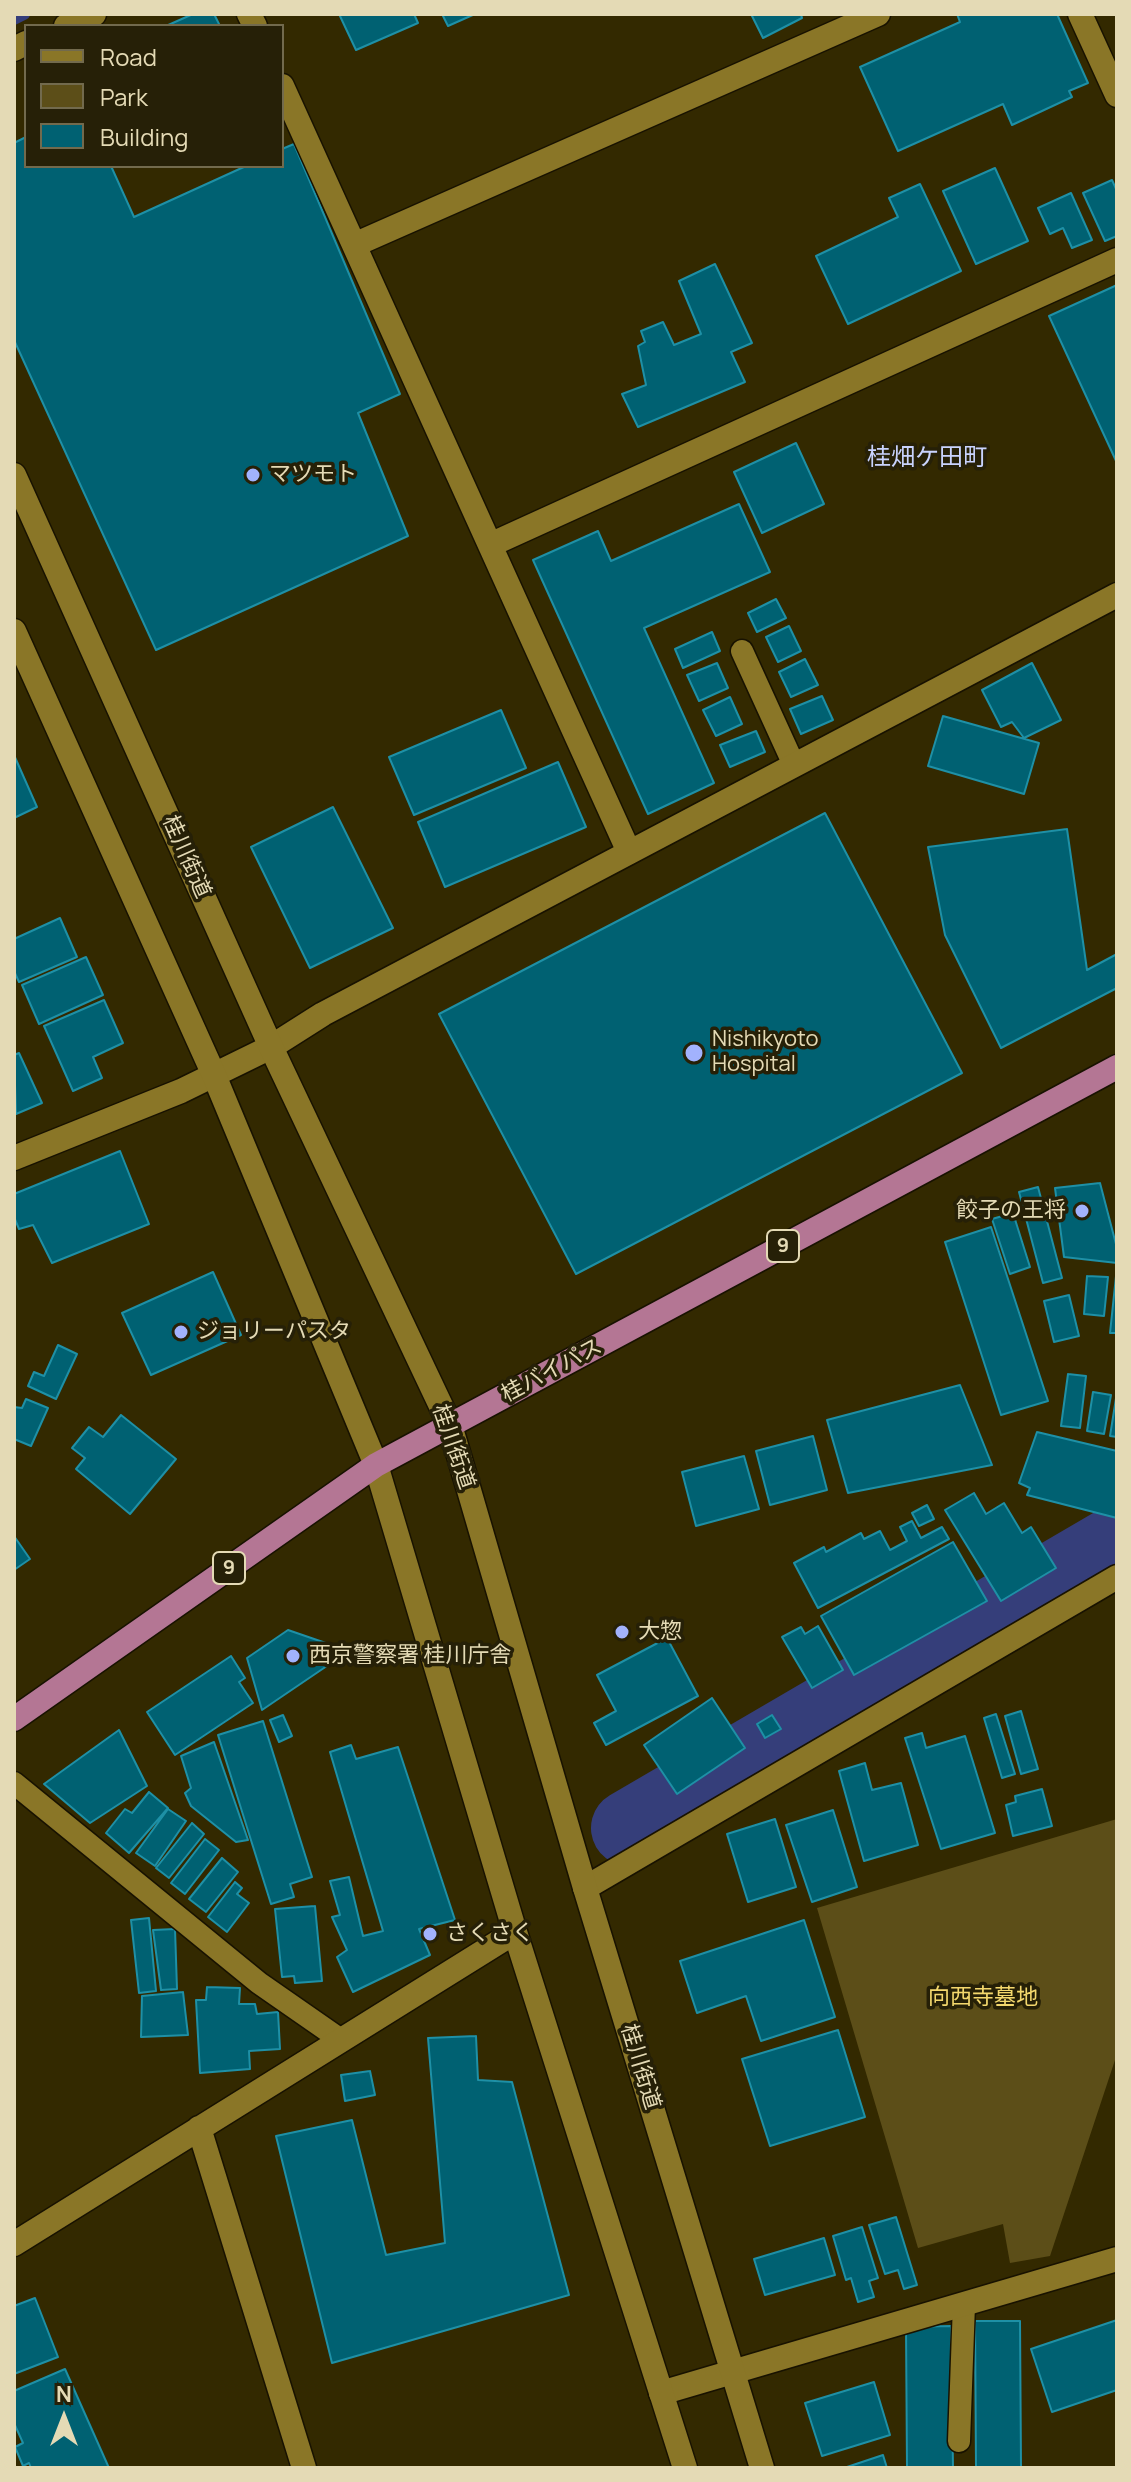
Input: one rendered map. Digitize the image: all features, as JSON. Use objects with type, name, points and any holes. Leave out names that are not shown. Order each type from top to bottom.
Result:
[{"type":"highway","name":"桂バイパス","points":[[14,1719],[376,1465],[1117,1067]]},
{"type":"street","points":[[71,24],[94,14]]},
{"type":"street","points":[[354,245],[878,14]]},
{"type":"street","points":[[1080,14],[1116,89]]},
{"type":"street","points":[[284,90],[629,852]]},
{"type":"street","points":[[490,545],[1117,260]]},
{"type":"street","name":"桂川街道","points":[[14,475],[271,1047],[450,1425],[585,1888],[762,2468]]},
{"type":"street","points":[[14,1158],[214,1075],[271,1047],[323,1014],[1117,595]]},
{"type":"street","points":[[14,631],[214,1075],[376,1465],[515,1932],[685,2468]]},
{"type":"street","points":[[585,1888],[1117,1577]]},
{"type":"street","points":[[14,2244],[515,1932]]},
{"type":"street","points":[[199,2128],[304,2468]]},
{"type":"street","points":[[661,2393],[1117,2259]]},
{"type":"lane","points":[[742,651],[794,765]]},
{"type":"lane","points":[[14,1783],[259,1983],[341,2040]]},
{"type":"lane","points":[[959,2441],[964,2304]]},
{"type":"green space","name":"向西寺墓地","points":[[1117,1819],[1117,2054],[1050,2256],[1010,2263],[1003,2224],[918,2248],[817,1908]]},
{"type":"building","points":[[193,14],[214,14],[219,24],[170,24]]},
{"type":"building","points":[[339,14],[414,14],[418,23],[356,50]]},
{"type":"building","points":[[442,14],[475,14],[448,26]]},
{"type":"building","points":[[751,14],[801,14],[802,18],[763,38]]},
{"type":"building","points":[[957,14],[1057,14],[1088,83],[1069,91],[1072,97],[1012,125],[1003,104],[898,151],[860,67],[960,22]]},
{"type":"building","name":"マツモト","points":[[24,138],[24,168],[112,168],[134,217],[242,168],[284,168],[284,148],[294,144],[400,394],[358,413],[408,536],[156,650],[14,340],[14,143]]},
{"type":"building","points":[[995,168],[1028,241],[976,264],[943,191]]},
{"type":"building","points":[[1112,180],[1117,191],[1117,236],[1105,241],[1083,193]]},
{"type":"building","points":[[920,184],[961,271],[848,324],[816,256],[898,217],[889,198]]},
{"type":"building","points":[[1071,193],[1092,240],[1072,248],[1063,228],[1050,234],[1038,208]]},
{"type":"building","points":[[715,264],[752,343],[731,352],[745,382],[638,427],[622,394],[646,385],[638,346],[645,342],[641,331],[663,322],[674,345],[701,334],[679,281]]},
{"type":"building","points":[[1117,285],[1117,463],[1049,316]]},
{"type":"building","points":[[796,443],[824,504],[762,533],[734,472]]},
{"type":"building","points":[[739,504],[770,572],[644,628],[714,783],[648,814],[533,560],[598,531],[611,561]]},
{"type":"building","points":[[776,599],[786,618],[757,632],[748,613]]},
{"type":"building","points":[[789,626],[801,651],[778,662],[766,637]]},
{"type":"building","points":[[712,632],[720,651],[683,668],[675,649]]},
{"type":"building","points":[[805,659],[818,685],[791,697],[779,672]]},
{"type":"building","points":[[717,663],[728,688],[699,701],[687,675]]},
{"type":"building","points":[[1032,663],[1061,720],[1024,738],[1012,722],[1001,727],[982,690]]},
{"type":"building","points":[[822,696],[833,720],[801,734],[790,709]]},
{"type":"building","points":[[730,697],[742,724],[716,736],[703,710]]},
{"type":"building","points":[[501,710],[526,768],[414,815],[389,757]]},
{"type":"building","points":[[943,716],[1039,743],[1024,794],[928,766]]},
{"type":"building","points":[[756,731],[765,752],[730,767],[720,745]]},
{"type":"building","points":[[14,755],[37,807],[14,818]]},
{"type":"building","points":[[558,762],[586,827],[445,887],[418,822]]},
{"type":"building","points":[[333,807],[393,928],[310,968],[251,847]]},
{"type":"building","points":[[825,813],[962,1073],[576,1274],[439,1014]]},
{"type":"building","points":[[1067,829],[1087,970],[1117,954],[1117,988],[1001,1048],[945,935],[928,847]]},
{"type":"building","points":[[60,918],[77,957],[19,982],[14,971],[14,939]]},
{"type":"building","points":[[86,957],[103,995],[39,1024],[22,985]]},
{"type":"building","points":[[104,1000],[123,1043],[93,1057],[102,1078],[73,1091],[44,1026]]},
{"type":"building","points":[[19,1053],[42,1103],[16,1114],[14,1055]]},
{"type":"building","points":[[120,1151],[149,1224],[52,1263],[33,1225],[19,1229],[14,1217],[14,1194]]},
{"type":"building","points":[[1100,1183],[1117,1248],[1117,1263],[1064,1257],[1055,1188]]},
{"type":"building","points":[[1038,1187],[1062,1278],[1043,1283],[1019,1192]]},
{"type":"building","points":[[1013,1213],[1030,1267],[1010,1274],[992,1219]]},
{"type":"building","points":[[991,1227],[1048,1401],[1001,1415],[945,1242]]},
{"type":"building","points":[[213,1272],[241,1335],[151,1375],[122,1313]]},
{"type":"building","points":[[1087,1276],[1108,1277],[1104,1316],[1084,1314]]},
{"type":"building","points":[[1116,1276],[1117,1333],[1110,1333]]},
{"type":"building","points":[[1069,1295],[1079,1336],[1054,1342],[1044,1301]]},
{"type":"building","points":[[58,1345],[77,1354],[56,1399],[28,1386],[34,1372],[44,1376]]},
{"type":"building","points":[[1068,1374],[1086,1376],[1080,1428],[1061,1426]]},
{"type":"building","points":[[960,1385],[992,1465],[848,1493],[827,1420]]},
{"type":"building","points":[[1093,1392],[1111,1395],[1104,1434],[1087,1431]]},
{"type":"building","points":[[1117,1392],[1117,1437],[1110,1436]]},
{"type":"building","points":[[26,1399],[48,1408],[31,1446],[14,1439],[14,1407],[22,1408]]},
{"type":"building","points":[[121,1415],[176,1459],[130,1514],[76,1469],[85,1458],[72,1448],[89,1427],[103,1437]]},
{"type":"building","points":[[1037,1432],[1117,1451],[1117,1518],[1027,1495],[1030,1488],[1019,1483]]},
{"type":"building","points":[[813,1436],[827,1490],[770,1505],[756,1451]]},
{"type":"building","points":[[744,1456],[759,1509],[696,1526],[682,1472]]},
{"type":"building","points":[[974,1493],[986,1514],[1004,1503],[1022,1533],[1031,1527],[1056,1568],[1001,1601],[945,1510]]},
{"type":"building","points":[[927,1505],[934,1519],[919,1526],[912,1513]]},
{"type":"building","points":[[912,1521],[921,1538],[942,1527],[949,1539],[818,1608],[794,1563],[824,1547],[826,1552],[861,1533],[864,1539],[880,1531],[890,1550],[907,1541],[900,1527]]},
{"type":"building","points":[[14,1536],[30,1559],[14,1570]]},
{"type":"building","points":[[953,1542],[987,1601],[854,1675],[821,1616]]},
{"type":"building","points":[[818,1626],[843,1670],[812,1688],[782,1637],[801,1627],[805,1634]]},
{"type":"building","points":[[288,1630],[349,1651],[262,1710],[247,1658]]},
{"type":"building","points":[[667,1638],[698,1696],[606,1745],[594,1723],[616,1711],[597,1675]]},
{"type":"building","points":[[231,1656],[245,1678],[239,1682],[253,1703],[175,1755],[147,1712]]},
{"type":"building","points":[[712,1698],[745,1748],[677,1794],[644,1745]]},
{"type":"building","points":[[1021,1711],[1038,1769],[1021,1774],[1005,1716]]},
{"type":"building","points":[[996,1714],[1015,1774],[1002,1778],[984,1718]]},
{"type":"building","points":[[283,1715],[292,1736],[279,1742],[270,1720]]},
{"type":"building","points":[[772,1715],[781,1729],[765,1738],[757,1724]]},
{"type":"building","points":[[263,1721],[312,1877],[290,1884],[294,1897],[271,1904],[218,1735]]},
{"type":"building","points":[[119,1730],[147,1786],[90,1823],[44,1784]]},
{"type":"building","points":[[922,1733],[926,1748],[965,1736],[995,1833],[941,1849],[905,1738]]},
{"type":"building","points":[[214,1742],[248,1840],[236,1842],[191,1806],[185,1793],[191,1788],[181,1756]]},
{"type":"building","points":[[351,1745],[356,1759],[398,1747],[455,1920],[419,1929],[430,1955],[353,1992],[337,1957],[347,1950],[332,1917],[340,1915],[330,1881],[349,1877],[363,1936],[383,1931],[330,1752]]},
{"type":"building","points":[[865,1763],[872,1790],[901,1783],[918,1845],[864,1861],[839,1771]]},
{"type":"building","points":[[1042,1789],[1052,1826],[1013,1836],[1006,1805],[1016,1802],[1015,1796]]},
{"type":"building","points":[[149,1792],[168,1808],[129,1853],[106,1833],[125,1809],[132,1813]]},
{"type":"building","points":[[168,1809],[186,1821],[155,1866],[136,1853]]},
{"type":"building","points":[[833,1810],[857,1887],[812,1902],[786,1825]]},
{"type":"building","points":[[775,1819],[796,1887],[748,1902],[727,1834]]},
{"type":"building","points":[[192,1823],[204,1834],[169,1878],[156,1868]]},
{"type":"building","points":[[205,1839],[219,1850],[185,1894],[171,1883]]},
{"type":"building","points":[[222,1858],[238,1872],[206,1912],[189,1899]]},
{"type":"building","points":[[235,1882],[242,1888],[237,1894],[249,1903],[227,1932],[208,1917]]},
{"type":"building","points":[[315,1906],[322,1981],[295,1983],[294,1976],[282,1977],[275,1909]]},
{"type":"building","points":[[149,1918],[156,1991],[139,1993],[131,1920]]},
{"type":"building","points":[[804,1920],[835,2017],[761,2041],[746,1996],[697,2013],[680,1961]]},
{"type":"building","points":[[175,1929],[177,1989],[161,1990],[153,1930]]},
{"type":"building","points":[[207,1987],[240,1988],[239,2004],[255,2004],[257,2014],[278,2012],[280,2049],[249,2051],[250,2069],[200,2073],[196,2000],[206,2000]]},
{"type":"building","points":[[183,1992],[188,2035],[141,2037],[142,1996]]},
{"type":"building","points":[[838,2030],[865,2117],[770,2146],[742,2059]]},
{"type":"building","points":[[476,2036],[478,2080],[512,2082],[569,2295],[332,2363],[276,2136],[352,2120],[386,2255],[445,2243],[428,2038]]},
{"type":"building","points":[[370,2071],[375,2095],[345,2101],[341,2075]]},
{"type":"building","points":[[896,2217],[917,2285],[904,2289],[898,2270],[885,2274],[869,2225]]},
{"type":"building","points":[[862,2227],[878,2278],[869,2281],[874,2297],[858,2302],[851,2278],[846,2280],[833,2236]]},
{"type":"building","points":[[824,2238],[835,2275],[765,2295],[754,2259]]},
{"type":"building","points":[[35,2298],[58,2357],[14,2374],[14,2306]]},
{"type":"building","points":[[1117,2320],[1117,2390],[1052,2412],[1031,2349]]},
{"type":"building","points":[[975,2321],[1020,2321],[1021,2468],[976,2468]]},
{"type":"building","points":[[951,2326],[953,2468],[907,2468],[906,2327]]},
{"type":"building","points":[[65,2369],[109,2468],[31,2468],[29,2463],[23,2466],[15,2447],[23,2443],[14,2423],[14,2391]]},
{"type":"building","points":[[874,2382],[890,2435],[822,2456],[805,2403]]},
{"type":"building","points":[[883,2455],[887,2468],[844,2468]]},
{"type":"waterway","points":[[14,19],[24,14]]},
{"type":"waterway","points":[[629,1828],[1117,1543]]},
{"type":"place","name":"マツモト","points":[[253,475]]},
{"type":"place","name":"Nishikyoto Hospital","points":[[694,1053]]},
{"type":"place","name":"餃子の王将","points":[[1082,1211]]},
{"type":"place","name":"ジョリーパスタ","points":[[181,1332]]},
{"type":"place","name":"大惣","points":[[622,1632]]},
{"type":"place","name":"西京警察署 桂川庁舎","points":[[293,1656]]},
{"type":"place","name":"さくさく","points":[[430,1934]]},
{"type":"district","name":"桂畑ケ田町","points":[[927,458]]}]
